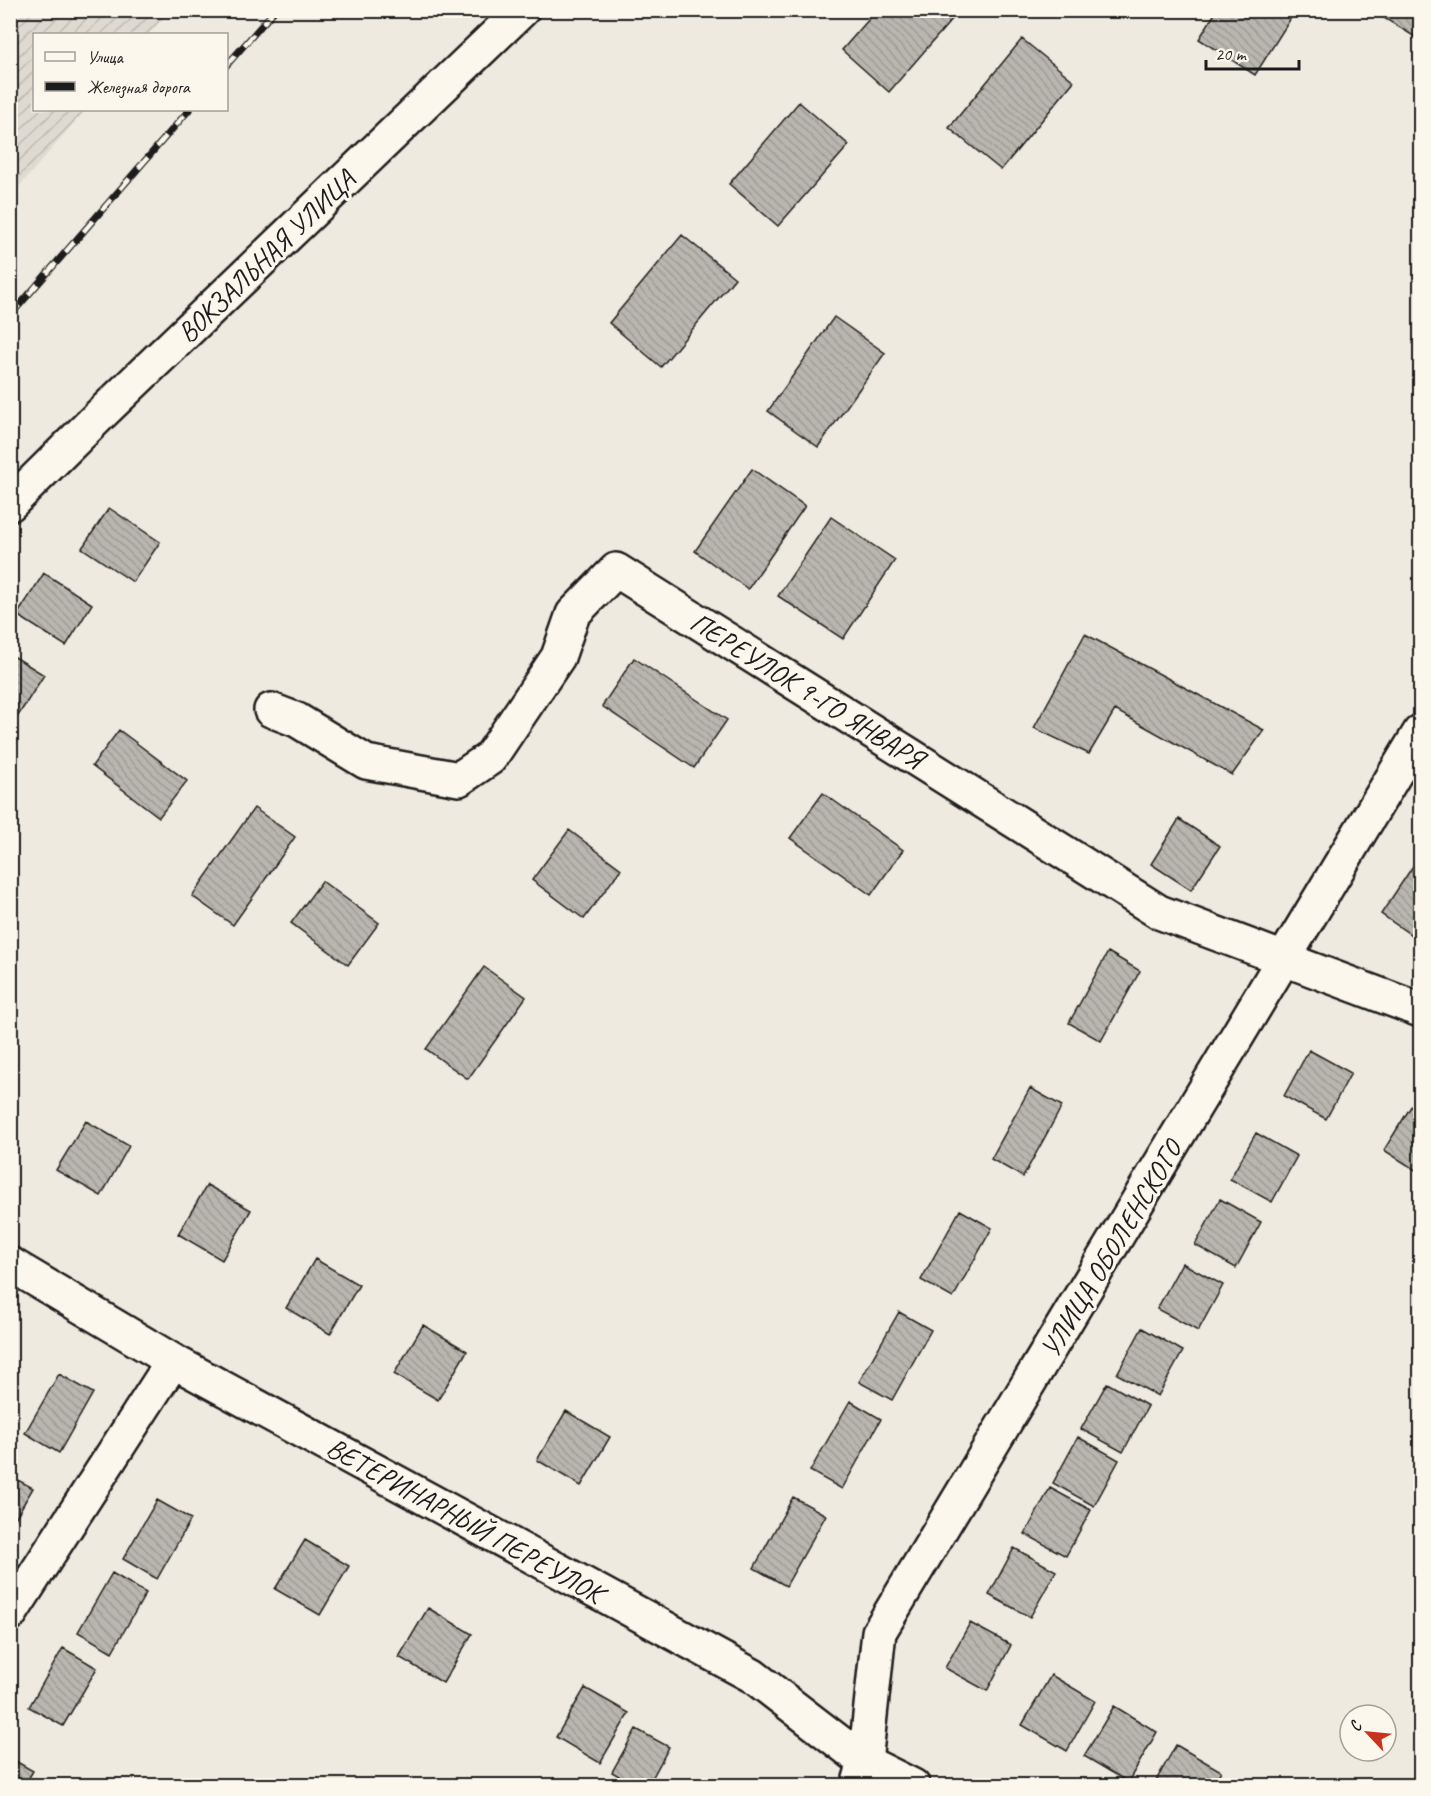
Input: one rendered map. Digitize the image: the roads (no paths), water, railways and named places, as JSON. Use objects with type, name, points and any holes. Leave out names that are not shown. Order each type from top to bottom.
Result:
[{"type":"street","name":"ВОКЗАЛЬНАЯ УЛИЦА","points":[[10,504],[112,403],[522,10]]},
{"type":"street","name":"ПЕРЕУЛОК 9-ГО ЯНВАРЯ","points":[[271,710],[297,720],[366,762],[459,779],[490,758],[558,657],[573,614],[616,570],[1159,912],[1420,1010]]},
{"type":"street","name":"УЛИЦА ОБОЛЕНСКОГО","points":[[862,1774],[879,1632],[1286,959],[1420,732]]},
{"type":"street","name":"ВЕТЕРИНАРНЫЙ ПЕРЕУЛОК","points":[[10,1264],[173,1361],[753,1676],[862,1774],[912,1785]]},
{"type":"street","points":[[10,1614],[173,1361]]},
{"type":"railway","points":[[228,64],[275,10]]},
{"type":"railway","points":[[10,316],[188,111]]}]
